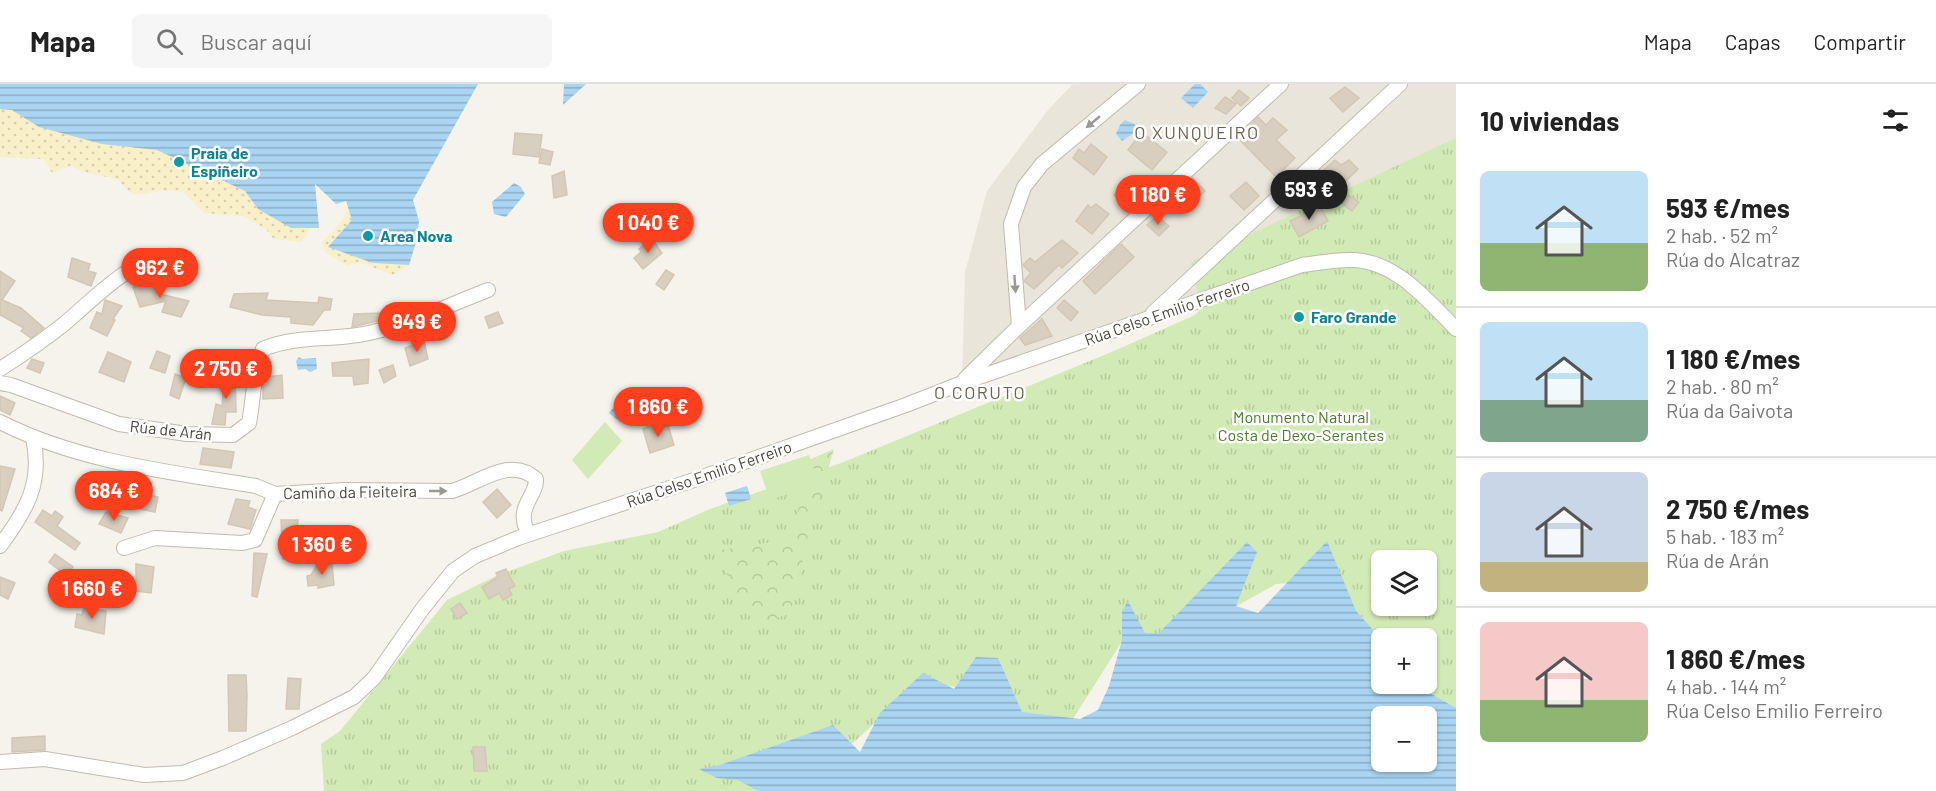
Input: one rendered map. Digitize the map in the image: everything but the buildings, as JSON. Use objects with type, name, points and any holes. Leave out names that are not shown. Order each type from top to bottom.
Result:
[{"type":"street","points":[[1019,326],[1011,224],[1024,187],[1042,164],[1138,84]]},
{"type":"street","points":[[962,382],[1019,326],[1281,84]]},
{"type":"street","points":[[1149,317],[1400,84]]},
{"type":"street","points":[[0,369],[64,324],[98,294],[137,265],[164,255],[180,257]]},
{"type":"street","name":"Rúa Celso Emilio Ferreiro","points":[[0,762],[45,759],[144,775],[183,773],[223,758],[292,728],[354,697],[374,678],[423,608],[453,571],[475,556],[529,534],[691,481],[906,405],[962,382],[1302,265],[1354,260],[1383,266],[1418,291],[1456,329]]},
{"type":"street","name":"Rúa de Arán","points":[[0,383],[119,424],[187,434],[233,435],[249,423],[255,369],[263,349],[278,343],[358,335],[390,328],[488,290]]},
{"type":"street","name":"Camiño da Fieiteira","points":[[0,422],[33,438],[104,460],[256,486],[275,494],[345,490],[452,491],[495,472],[517,469],[536,479],[536,487],[525,509],[523,520],[529,534]]},
{"type":"street","points":[[0,546],[22,517],[29,501],[37,455],[33,438]]},
{"type":"street","points":[[124,548],[155,538],[242,543],[255,540],[275,494]]},
{"type":"shaded area","points":[[1073,84],[1456,84],[1456,145],[1343,248],[962,383],[965,272],[987,191],[1048,110]]},
{"type":"green space","name":"Monumento Natural Costa de Dexo-Serantes","points":[[1456,138],[1456,728],[1437,714],[1437,706],[1426,706],[1410,694],[1437,694],[1437,628],[1371,628],[1371,656],[1301,582],[1276,584],[1212,620],[1121,643],[1071,722],[1013,715],[970,688],[924,684],[897,703],[853,743],[811,749],[779,791],[324,791],[321,744],[340,731],[447,600],[496,576],[564,551],[658,532],[710,509],[841,463],[1114,351],[1195,315],[1199,311],[1200,304],[1191,262]]},
{"type":"green space","points":[[605,422],[622,441],[588,479],[572,460]]},
{"type":"green space","points":[[834,449],[810,531],[790,614],[754,624],[715,551],[791,539],[811,459]]},
{"type":"green space","points":[[809,455],[819,483],[770,500],[760,471]]},
{"type":"sand","points":[[0,84],[313,204],[312,219],[307,234],[301,242],[274,239],[266,229],[242,216],[204,213],[183,192],[135,194],[127,190],[118,179],[87,173],[70,166],[52,173],[44,159],[0,157]]},
{"type":"sand","name":"Area Nova","points":[[362,192],[411,254],[409,265],[393,275],[359,262],[348,266],[325,252],[322,242],[335,229]]},
{"type":"water","points":[[0,84],[478,84],[413,200],[419,221],[409,265],[373,263],[328,247],[352,220],[346,201],[336,204],[315,184],[319,228],[291,228],[258,209],[245,191],[157,150],[102,144],[39,127],[12,110],[0,109]]},
{"type":"water","points":[[564,84],[586,84],[563,105]]},
{"type":"water","points":[[1195,84],[1200,84],[1208,92],[1193,108],[1181,98]]},
{"type":"water","points":[[1125,120],[1135,124],[1134,133],[1122,141],[1116,134]]},
{"type":"water","points":[[514,183],[521,187],[525,194],[506,217],[494,214],[492,202]]},
{"type":"water","points":[[299,357],[302,359],[316,358],[317,369],[310,372],[305,369],[298,370],[296,361]]},
{"type":"water","points":[[624,394],[635,402],[620,422],[609,413]]},
{"type":"water","points":[[747,486],[751,499],[729,506],[725,493]]},
{"type":"water","points":[[1327,541],[1356,611],[1371,628],[1371,694],[1431,694],[1456,708],[1456,791],[758,791],[738,780],[717,778],[699,769],[720,765],[833,725],[860,752],[880,713],[923,673],[954,689],[976,657],[998,658],[1022,712],[1080,719],[1098,710],[1109,686],[1122,640],[1122,611],[1128,601],[1145,633],[1159,633],[1247,542],[1257,552],[1236,606],[1258,613]]},
{"type":"place","name":"Praia de Espiñeiro","points":[[179,162]]},
{"type":"place","name":"Area Nova","points":[[368,236]]},
{"type":"place","name":"Faro Grande","points":[[1299,317]]},
{"type":"district","name":"O XUNQUEIRO","points":[[1197,133]]},
{"type":"district","name":"O CORUTO","points":[[980,393]]}]
